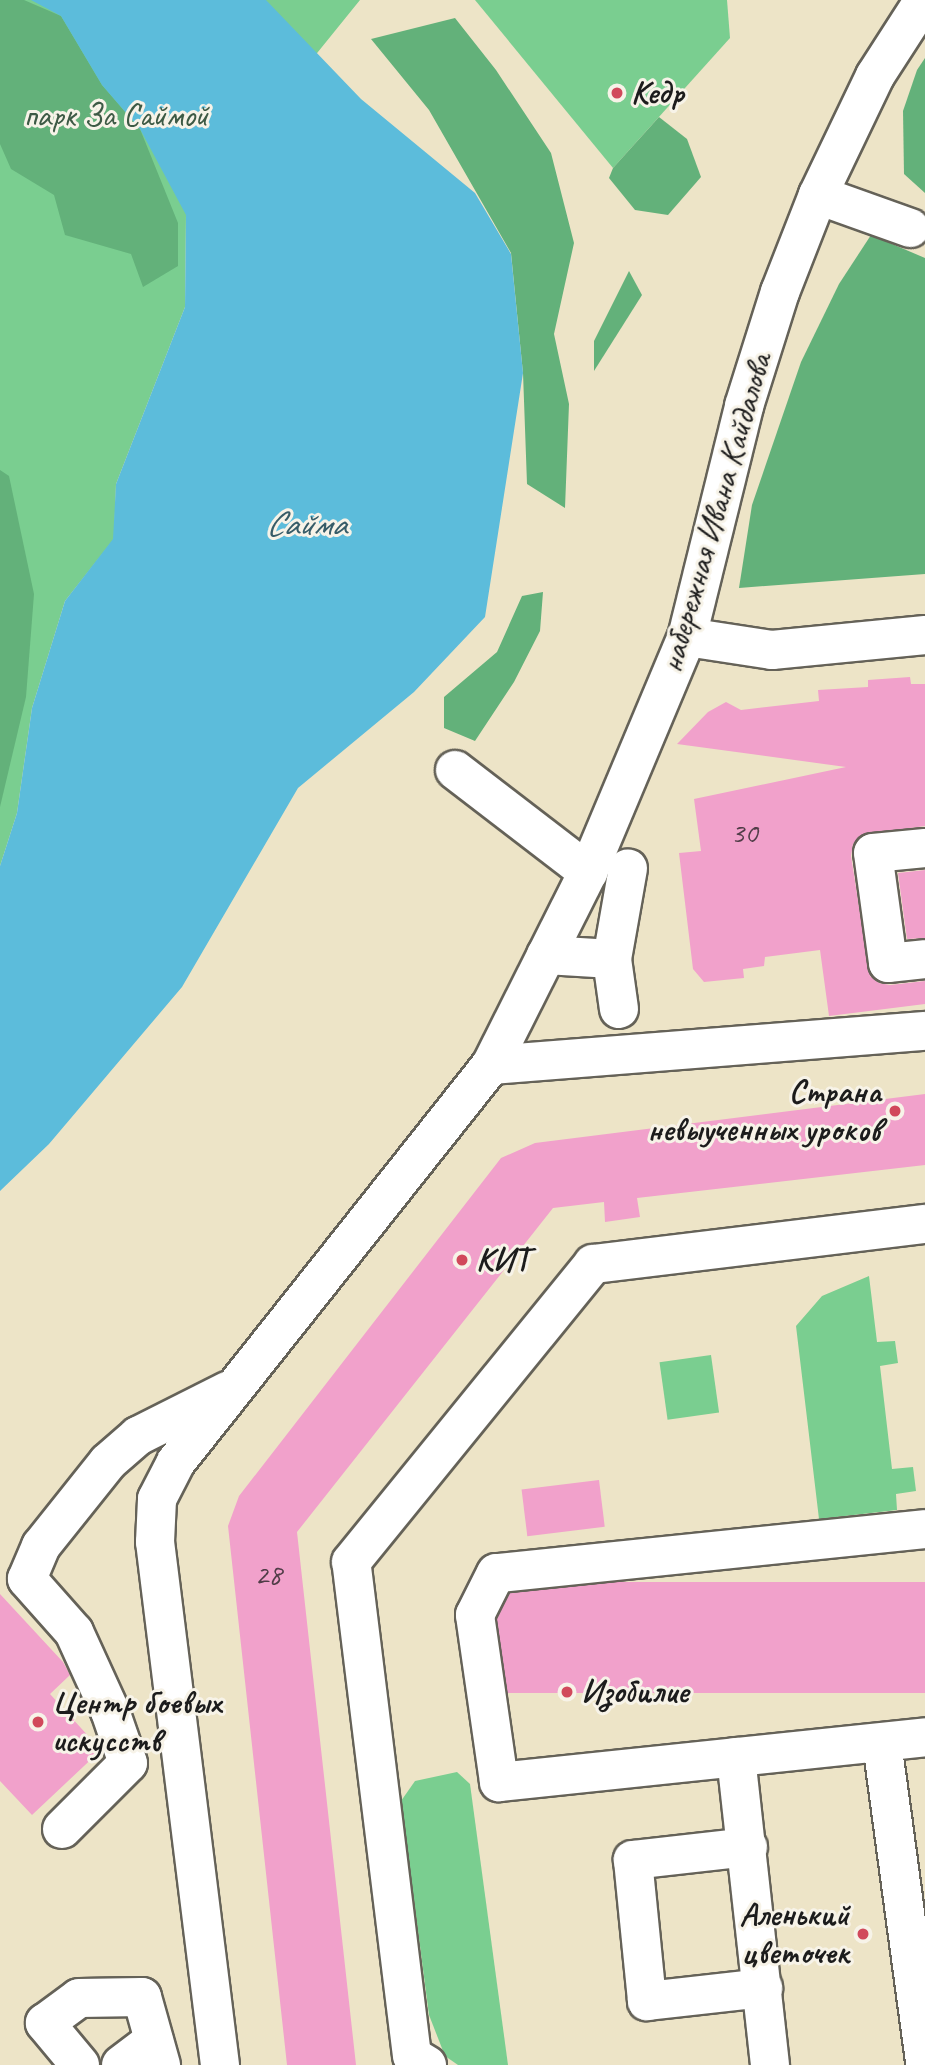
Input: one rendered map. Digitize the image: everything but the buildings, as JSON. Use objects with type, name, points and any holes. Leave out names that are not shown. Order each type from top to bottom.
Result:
[{"type":"street","name":"набережная Ивана Кайдалова","points":[[235,1387],[491,1065],[588,872],[687,637],[744,406],[780,292],[818,195],[875,76],[924,0]]},
{"type":"street","points":[[818,195],[910,228]]},
{"type":"street","points":[[687,637],[772,649],[925,635]]},
{"type":"street","points":[[456,770],[588,872]]},
{"type":"street","points":[[925,848],[873,853],[888,963],[925,959]]},
{"type":"street","points":[[618,1009],[612,959],[628,868]]},
{"type":"street","points":[[546,955],[612,959]]},
{"type":"street","points":[[491,1065],[925,1031]]},
{"type":"street","points":[[427,2065],[412,2056],[351,1562],[593,1264],[925,1224]]},
{"type":"street","points":[[62,1829],[128,1763],[110,1711],[74,1632],[27,1579],[41,1546],[108,1462],[138,1436],[235,1387]]},
{"type":"street","points":[[220,2065],[155,1542],[157,1499],[176,1462],[235,1387]]},
{"type":"street","points":[[925,1529],[496,1573],[475,1615],[499,1782],[925,1737]]},
{"type":"street","points":[[882,1743],[909,1821],[925,2063]]},
{"type":"street","points":[[736,1757],[770,2065]]},
{"type":"street","points":[[748,1847],[633,1860],[646,1990],[648,2001],[763,1988]]},
{"type":"street","points":[[80,2065],[45,2023],[79,1998],[142,1997],[158,2052],[121,2065]]},
{"type":"green space","name":"парк За Саймой","points":[[0,0],[360,0],[186,215],[185,307],[116,484],[114,539],[65,601],[32,708],[17,813],[0,866]]},
{"type":"green space","points":[[0,0],[24,0],[61,16],[102,85],[140,129],[178,223],[178,266],[143,287],[131,254],[65,235],[54,195],[11,169],[0,144]]},
{"type":"green space","name":"Кедр","points":[[475,0],[727,0],[730,38],[613,168]]},
{"type":"green space","points":[[455,18],[496,70],[551,153],[574,243],[554,334],[569,404],[565,508],[527,484],[523,373],[511,253],[429,110],[371,39]]},
{"type":"green space","points":[[925,58],[925,193],[904,174],[903,111],[917,70]]},
{"type":"green space","points":[[659,117],[687,139],[701,177],[668,215],[635,210],[609,178],[613,168]]},
{"type":"green space","points":[[871,235],[925,258],[925,574],[739,588],[752,505],[801,362],[839,284]]},
{"type":"green space","points":[[629,271],[642,295],[594,371],[594,341]]},
{"type":"green space","points":[[0,470],[9,476],[34,594],[26,697],[0,807]]},
{"type":"green space","points":[[543,592],[540,631],[514,682],[475,741],[444,728],[444,697],[497,652],[522,596]]},
{"type":"green space","points":[[869,1276],[877,1342],[895,1341],[898,1363],[880,1366],[892,1469],[913,1467],[916,1491],[896,1494],[897,1510],[819,1519],[796,1326],[822,1296]]},
{"type":"green space","points":[[711,1355],[719,1412],[668,1420],[660,1362]]},
{"type":"green space","points":[[457,1772],[470,1784],[508,2065],[458,2065],[445,2056],[429,2015],[401,1801],[415,1781]]},
{"type":"water","name":"Сайма","points":[[31,0],[266,0],[361,99],[475,193],[511,254],[523,373],[485,617],[414,692],[298,788],[182,987],[49,1144],[0,1191],[0,866],[17,813],[32,708],[65,601],[113,539],[116,484],[185,307],[186,215],[140,129],[102,85],[61,16]]},
{"type":"place","name":"Кедр","points":[[617,93]]},
{"type":"place","name":"Страна невыученных уроков","points":[[895,1111]]},
{"type":"place","name":"КИТ","points":[[462,1260]]},
{"type":"place","name":"Изобилие","points":[[567,1692]]},
{"type":"place","name":"Центр боевых искусств","points":[[38,1722]]},
{"type":"place","name":"Аленький цветочек","points":[[863,1934]]}]
